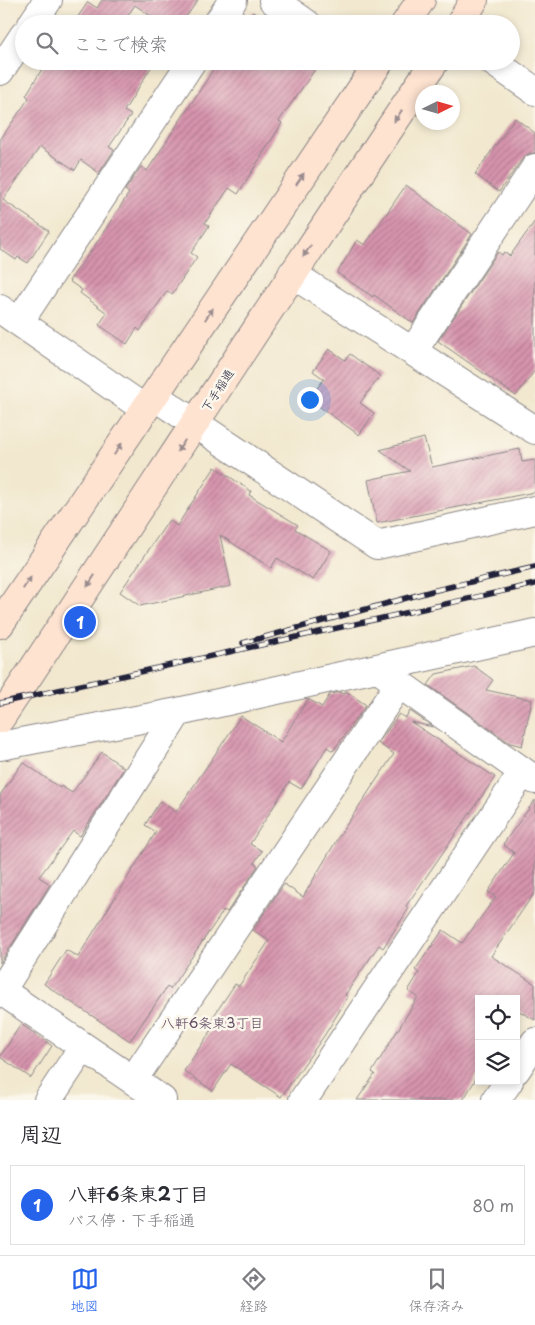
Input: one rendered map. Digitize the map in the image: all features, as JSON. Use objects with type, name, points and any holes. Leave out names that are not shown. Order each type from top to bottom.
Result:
[{"type":"main road","points":[[411,15],[421,0]]},
{"type":"main road","points":[[465,15],[474,0]]},
{"type":"main road","points":[[0,624],[149,403],[367,70]]},
{"type":"main road","name":"下手稲通","points":[[0,719],[292,274],[429,70]]},
{"type":"street","points":[[38,15],[48,0]]},
{"type":"street","points":[[223,15],[233,0]]},
{"type":"street","points":[[273,0],[294,15]]},
{"type":"street","points":[[0,71],[15,49]]},
{"type":"street","points":[[186,70],[9,315],[149,403],[195,424],[377,545],[535,510]]},
{"type":"street","points":[[505,70],[535,91]]},
{"type":"street","points":[[413,352],[535,168]]},
{"type":"street","points":[[292,274],[413,352],[531,418]]},
{"type":"street","points":[[0,746],[178,712],[535,633]]},
{"type":"street","points":[[303,1100],[529,776],[377,668]]},
{"type":"street","points":[[133,1080],[400,684]]},
{"type":"street","points":[[162,1100],[0,991],[178,712]]},
{"type":"street","points":[[520,1064],[535,1042]]},
{"type":"street","points":[[48,1100],[83,1047]]},
{"type":"street","points":[[496,1100],[506,1085]]},
{"type":"building","points":[[102,0],[198,0],[187,15],[149,15],[135,5],[128,15],[79,15],[88,2],[97,8]]},
{"type":"building","points":[[41,70],[149,70],[124,111],[131,115],[109,147],[114,150],[99,173],[81,160],[75,170],[40,147],[3,200],[49,231],[28,263],[18,257],[16,260],[0,249],[0,140],[29,98],[26,95]]},
{"type":"building","points":[[213,70],[315,70],[279,121],[282,123],[238,194],[229,188],[205,223],[209,226],[191,253],[197,257],[172,294],[167,291],[140,331],[137,328],[127,344],[99,325],[107,313],[80,293],[82,290],[69,281],[92,250],[129,193],[125,190],[141,167],[147,171]]},
{"type":"building","points":[[515,118],[535,133],[535,153],[528,154],[522,159],[499,192],[475,174]]},
{"type":"building","points":[[406,185],[472,234],[413,323],[374,295],[373,297],[337,273],[357,240],[365,245]]},
{"type":"building","points":[[535,221],[535,370],[516,396],[438,341],[498,252],[502,255],[504,252],[510,256]]},
{"type":"building","points":[[329,349],[345,360],[350,354],[380,376],[360,403],[374,413],[359,435],[309,399],[324,379],[313,371]]},
{"type":"building","points":[[424,438],[432,467],[520,449],[522,462],[535,460],[535,492],[377,523],[368,480],[410,471],[380,450]]},
{"type":"building","points":[[215,467],[251,491],[249,495],[298,525],[295,529],[331,551],[313,580],[277,558],[271,568],[220,535],[231,586],[140,606],[120,592],[169,520],[177,526]]},
{"type":"building","points":[[474,666],[493,680],[486,690],[532,700],[522,746],[510,743],[428,685],[436,674]]},
{"type":"building","points":[[346,691],[366,705],[333,751],[327,747],[301,789],[289,782],[250,844],[262,851],[254,863],[258,866],[227,912],[224,910],[170,989],[167,987],[130,1041],[44,984],[66,950],[78,957],[156,832],[145,825],[160,801],[176,812],[241,716],[281,742],[308,699],[322,707],[330,694],[340,692],[344,695]]},
{"type":"building","points":[[410,711],[433,727],[411,722],[495,777],[406,906],[409,908],[383,948],[379,945],[345,995],[348,997],[324,1036],[281,1097],[231,1064],[213,1091],[184,1071],[212,1029],[207,1026],[235,984],[239,986],[269,941],[253,930],[284,884],[303,897],[339,836],[394,754],[378,743],[399,714],[405,718]]},
{"type":"building","points":[[102,752],[124,768],[80,836],[73,831],[39,877],[50,884],[0,963],[0,795],[23,762],[60,788],[61,786],[72,793]]},
{"type":"building","points":[[535,800],[535,892],[491,956],[535,984],[535,1020],[520,1012],[520,995],[475,995],[475,1080],[463,1100],[357,1100],[375,1074],[372,1072],[418,997],[408,991],[419,973],[415,970],[443,930],[462,943],[496,897],[488,892],[514,853],[503,844]]},
{"type":"building","points":[[21,1024],[52,1046],[31,1078],[0,1057]]},
{"type":"railway","points":[[243,643],[432,591],[535,567]]},
{"type":"railway","points":[[0,703],[535,584]]},
{"type":"place","name":"八軒6条東2丁目","points":[[80,622]]},
{"type":"district","name":"八軒6条東3丁目","points":[[212,1022]]}]
